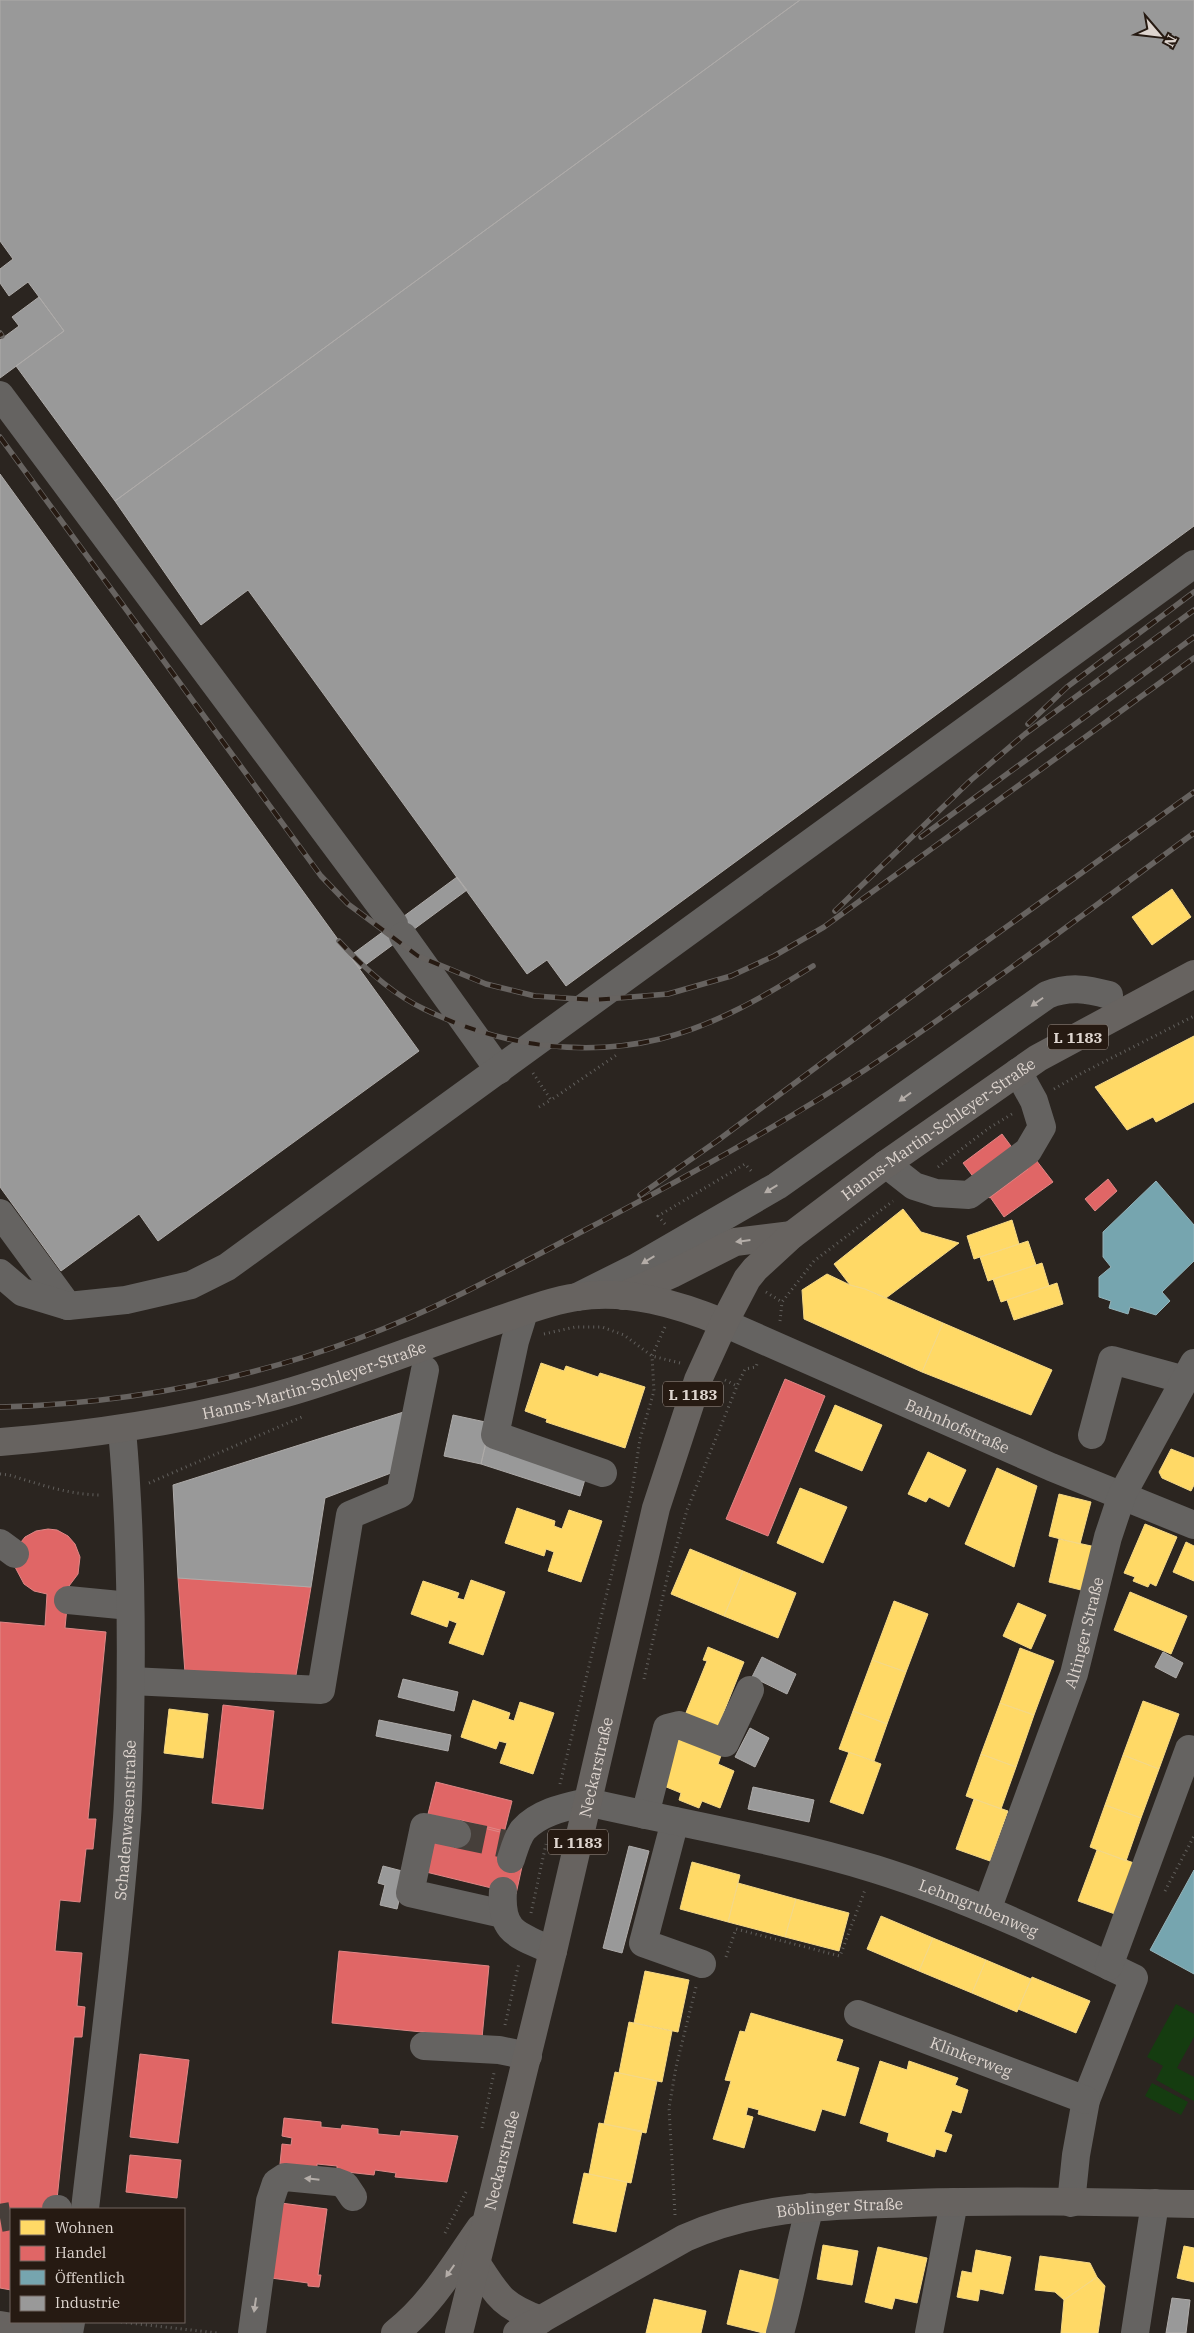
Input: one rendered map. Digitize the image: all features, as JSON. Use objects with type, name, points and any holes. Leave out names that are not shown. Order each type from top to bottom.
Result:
[{"type":"main road","name":"Hanns-Martin-Schleyer-Straße","points":[[0,1442],[122,1430],[203,1414],[293,1391],[524,1312],[577,1297],[623,1296],[675,1305],[724,1323],[747,1279],[792,1235],[886,1164],[1038,1058],[1194,974]]},
{"type":"main road","name":"Hanns-Martin-Schleyer-Straße","points":[[623,1296],[735,1242],[792,1235]]},
{"type":"main road","name":"Neckarstraße","points":[[459,2333],[528,2056],[656,1508],[698,1380],[724,1323]]},
{"type":"main road","name":"Böblinger Straße","points":[[517,2333],[685,2238],[711,2227],[745,2217],[790,2208],[954,2202],[1194,2204]]},
{"type":"main road","points":[[394,2333],[412,2319],[427,2303],[488,2217]]},
{"type":"main road","points":[[477,2264],[501,2299],[518,2312],[541,2320]]},
{"type":"main road","points":[[0,2325],[49,2333]]},
{"type":"street","points":[[0,395],[399,930],[508,1063]]},
{"type":"street","points":[[0,1273],[22,1292],[68,1306],[126,1300],[191,1285],[228,1267],[1194,564]]},
{"type":"street","points":[[577,1297],[635,1268],[777,1186],[1047,995],[1060,989],[1082,988],[1109,995]]},
{"type":"street","points":[[886,1164],[914,1186],[936,1193],[969,1195],[1028,1151],[1042,1127],[1034,1102],[1018,1072]]},
{"type":"street","points":[[0,1213],[68,1306]]},
{"type":"street","points":[[524,1312],[515,1341],[495,1435],[603,1473]]},
{"type":"street","name":"Bahnhofstraße","points":[[724,1323],[1042,1463],[1194,1525]]},
{"type":"street","points":[[1092,1435],[1112,1360],[1189,1371]]},
{"type":"street","points":[[131,1680],[321,1690],[350,1515],[400,1494],[425,1370]]},
{"type":"street","name":"Altinger Straße","points":[[987,1910],[1074,1674],[1108,1537],[1122,1495],[1189,1371]]},
{"type":"street","name":"Schadenwasenstraße","points":[[85,2208],[120,1904],[127,1816],[131,1680],[122,1597],[128,1490],[122,1430]]},
{"type":"street","points":[[68,1600],[122,1597]]},
{"type":"street","points":[[645,1815],[667,1728],[679,1725],[725,1743],[750,1690]]},
{"type":"street","points":[[1109,1966],[1190,1749]]},
{"type":"street","points":[[511,1850],[524,1830],[554,1810],[587,1802]]},
{"type":"street","name":"Lehmgrubenweg","points":[[587,1802],[796,1848],[874,1869],[987,1910],[1134,1978],[1086,2100],[1078,2138],[1071,2203]]},
{"type":"street","points":[[675,1821],[643,1943],[702,1964]]},
{"type":"street","points":[[457,1834],[424,1827],[410,1893],[503,1903],[508,1926],[525,1938],[553,1951]]},
{"type":"street","name":"Klinkerweg","points":[[858,2014],[1086,2100]]},
{"type":"street","points":[[424,2046],[499,2050],[528,2056]]},
{"type":"street","points":[[252,2333],[270,2201],[276,2183],[285,2177],[336,2182],[346,2185],[353,2197]]},
{"type":"street","points":[[929,2333],[954,2202]]},
{"type":"street","points":[[1135,2333],[1155,2203]]},
{"type":"street","points":[[780,2333],[794,2283],[802,2232],[810,2207]]},
{"type":"path","points":[[539,1107],[618,1054]]},
{"type":"path","points":[[508,1063],[551,1100]]},
{"type":"path","points":[[658,1216],[745,1164],[755,1175]]},
{"type":"path","points":[[515,1341],[575,1326],[602,1327],[624,1335],[652,1356]]},
{"type":"path","points":[[642,1687],[668,1574],[687,1510],[745,1369],[756,1367]]},
{"type":"path","points":[[0,1474],[83,1494],[101,1495],[128,1490],[160,1480],[252,1437],[310,1413]]},
{"type":"path","points":[[1164,1893],[1194,1836]]},
{"type":"path","points":[[685,2238],[675,2216],[669,2108],[676,2067],[702,1964],[725,1958],[736,1929],[840,1956],[874,1869]]},
{"type":"path","points":[[130,2323],[217,2333]]},
{"type":"green space","points":[[1176,2004],[1194,2014],[1194,2037],[1177,2068],[1194,2077],[1194,2101],[1156,2080],[1163,2066],[1147,2057]]},
{"type":"green space","points":[[1152,2083],[1188,2102],[1181,2115],[1145,2096]]},
{"type":"building: Wohnen","points":[[1172,889],[1191,917],[1152,945],[1132,917]]},
{"type":"building: Wohnen","points":[[1194,1036],[1194,1102],[1156,1122],[1153,1117],[1127,1130],[1095,1087]]},
{"type":"building: Wohnen","points":[[903,1209],[921,1232],[959,1243],[886,1298],[850,1285],[834,1264]]},
{"type":"building: Wohnen","points":[[1012,1220],[1019,1244],[974,1259],[967,1236]]},
{"type":"building: Wohnen","points":[[1028,1241],[1036,1265],[988,1281],[980,1257]]},
{"type":"building: Wohnen","points":[[1042,1263],[1049,1286],[1001,1302],[993,1279]]},
{"type":"building: Wohnen","points":[[827,1274],[943,1323],[922,1372],[804,1319],[802,1290]]},
{"type":"building: Wohnen","points":[[1057,1283],[1063,1304],[1014,1320],[1007,1300]]},
{"type":"building: Wohnen","points":[[943,1323],[1052,1370],[1031,1415],[922,1372]]},
{"type":"building: Wohnen","points":[[541,1363],[564,1371],[566,1366],[598,1377],[600,1373],[645,1387],[625,1448],[546,1422],[547,1419],[525,1411]]},
{"type":"building: Wohnen","points":[[835,1405],[882,1425],[862,1471],[815,1451]]},
{"type":"building: Wohnen","points":[[1171,1449],[1194,1458],[1194,1485],[1191,1491],[1162,1478],[1159,1472]]},
{"type":"building: Wohnen","points":[[928,1452],[966,1470],[949,1507],[929,1497],[926,1502],[908,1494]]},
{"type":"building: Wohnen","points":[[997,1468],[1037,1486],[1014,1567],[965,1544]]},
{"type":"building: Wohnen","points":[[800,1488],[847,1507],[823,1563],[777,1543]]},
{"type":"building: Wohnen","points":[[1059,1494],[1091,1502],[1080,1544],[1049,1536]]},
{"type":"building: Wohnen","points":[[517,1508],[555,1521],[554,1526],[562,1529],[569,1510],[602,1521],[581,1582],[548,1571],[554,1552],[546,1549],[544,1556],[505,1543]]},
{"type":"building: Wohnen","points":[[1145,1524],[1177,1537],[1156,1586],[1150,1583],[1148,1587],[1133,1581],[1135,1577],[1124,1573]]},
{"type":"building: Wohnen","points":[[1059,1539],[1096,1547],[1085,1591],[1049,1582]]},
{"type":"building: Wohnen","points":[[1186,1542],[1194,1546],[1194,1581],[1173,1572]]},
{"type":"building: Wohnen","points":[[690,1549],[743,1571],[724,1616],[671,1594]]},
{"type":"building: Wohnen","points":[[743,1571],[796,1593],[778,1638],[724,1616]]},
{"type":"building: Wohnen","points":[[471,1580],[505,1592],[483,1655],[449,1643],[457,1623],[449,1620],[447,1627],[411,1614],[423,1581],[459,1593],[457,1598],[464,1600]]},
{"type":"building: Wohnen","points":[[1130,1592],[1187,1616],[1171,1654],[1114,1630]]},
{"type":"building: Wohnen","points":[[894,1601],[928,1614],[906,1672],[872,1660]]},
{"type":"building: Wohnen","points":[[1018,1603],[1046,1615],[1031,1649],[1003,1636]]},
{"type":"building: Wohnen","points":[[708,1647],[744,1662],[715,1734],[683,1720],[707,1661],[703,1660]]},
{"type":"building: Wohnen","points":[[1020,1648],[1054,1661],[1034,1715],[1000,1703]]},
{"type":"building: Wohnen","points":[[872,1660],[906,1672],[887,1724],[853,1711]]},
{"type":"building: Wohnen","points":[[473,1700],[510,1713],[508,1719],[514,1721],[520,1702],[554,1713],[533,1774],[500,1763],[507,1743],[499,1741],[496,1749],[461,1737]]},
{"type":"building: Wohnen","points":[[1143,1701],[1179,1714],[1159,1769],[1123,1755]]},
{"type":"building: Wohnen","points":[[1000,1703],[1034,1715],[1016,1767],[981,1754]]},
{"type":"building: Wohnen","points":[[169,1709],[208,1714],[203,1758],[164,1753]]},
{"type":"building: Wohnen","points":[[853,1711],[887,1724],[874,1761],[839,1749]]},
{"type":"building: Wohnen","points":[[679,1733],[723,1750],[718,1764],[734,1771],[720,1808],[702,1801],[699,1808],[679,1800],[681,1793],[659,1784]]},
{"type":"building: Wohnen","points":[[849,1752],[881,1764],[863,1814],[830,1802]]},
{"type":"building: Wohnen","points":[[981,1754],[1016,1767],[1001,1809],[966,1796]]},
{"type":"building: Wohnen","points":[[1123,1755],[1159,1769],[1141,1818],[1105,1805]]},
{"type":"building: Wohnen","points":[[974,1799],[1008,1811],[990,1861],[956,1849]]},
{"type":"building: Wohnen","points":[[1105,1805],[1141,1818],[1126,1861],[1090,1847]]},
{"type":"building: Wohnen","points":[[1097,1850],[1134,1863],[1115,1914],[1078,1901]]},
{"type":"building: Wohnen","points":[[692,1862],[740,1875],[728,1922],[680,1909]]},
{"type":"building: Wohnen","points":[[738,1883],[796,1899],[785,1937],[728,1922]]},
{"type":"building: Wohnen","points":[[796,1899],[849,1913],[839,1951],[785,1937]]},
{"type":"building: Wohnen","points":[[881,1916],[933,1938],[919,1971],[867,1949]]},
{"type":"building: Wohnen","points":[[933,1938],[986,1960],[972,1993],[919,1971]]},
{"type":"building: Wohnen","points":[[986,1960],[1031,1979],[1017,2012],[972,1993]]},
{"type":"building: Wohnen","points":[[645,1971],[689,1980],[678,2032],[634,2023]]},
{"type":"building: Wohnen","points":[[1032,1977],[1090,2001],[1076,2033],[1018,2009]]},
{"type":"building: Wohnen","points":[[751,2013],[843,2040],[836,2061],[859,2068],[845,2116],[822,2109],[815,2131],[758,2114],[759,2110],[748,2107],[746,2115],[753,2117],[744,2148],[713,2139],[731,2081],[725,2080],[740,2031],[745,2032]]},
{"type":"building: Wohnen","points":[[629,2022],[672,2031],[662,2082],[619,2073]]},
{"type":"building: Wohnen","points":[[880,2061],[907,2070],[909,2061],[958,2078],[955,2085],[968,2090],[961,2113],[952,2110],[944,2132],[952,2135],[946,2152],[936,2149],[934,2157],[887,2141],[889,2133],[860,2123]]},
{"type":"building: Wohnen","points":[[615,2072],[657,2081],[646,2133],[604,2124]]},
{"type":"building: Wohnen","points":[[599,2123],[642,2131],[631,2183],[589,2174]]},
{"type":"building: Wohnen","points":[[584,2173],[627,2182],[616,2232],[573,2223]]},
{"type":"building: Wohnen","points":[[823,2245],[858,2251],[852,2285],[817,2279]]},
{"type":"building: Wohnen","points":[[1184,2246],[1194,2248],[1194,2282],[1177,2278]]},
{"type":"building: Wohnen","points":[[878,2247],[927,2258],[917,2303],[895,2298],[892,2309],[865,2302]]},
{"type":"building: Wohnen","points":[[976,2250],[1011,2257],[1003,2294],[980,2289],[978,2301],[957,2297],[962,2271],[972,2273]]},
{"type":"building: Wohnen","points":[[1040,2256],[1090,2263],[1097,2277],[1064,2300],[1055,2292],[1035,2290]]},
{"type":"building: Wohnen","points":[[740,2270],[788,2282],[776,2333],[763,2333],[727,2324]]},
{"type":"building: Wohnen","points":[[1097,2277],[1105,2286],[1098,2333],[1061,2333],[1064,2300]]},
{"type":"building: Wohnen","points":[[654,2299],[706,2311],[701,2333],[646,2333]]},
{"type":"building: Handel","points":[[1002,1134],[1028,1169],[989,1198],[963,1163]]},
{"type":"building: Handel","points":[[1036,1160],[1053,1182],[1004,1217],[988,1194]]},
{"type":"building: Handel","points":[[1108,1179],[1117,1191],[1095,1211],[1085,1199]]},
{"type":"building: Handel","points":[[785,1379],[825,1396],[768,1536],[726,1519]]},
{"type":"building: Handel","points":[[57,1530],[68,1536],[75,1544],[80,1557],[78,1574],[69,1586],[65,1628],[106,1632],[88,1819],[96,1819],[93,1849],[86,1849],[80,1902],[60,1900],[55,1951],[82,1953],[77,2006],[85,2007],[82,2037],[74,2037],[56,2208],[10,2208],[10,2290],[0,2288],[0,1622],[45,1626],[47,1594],[34,1591],[24,1584],[15,1567],[21,1542],[25,1537],[36,1531]]},
{"type":"building: Handel","points":[[178,1578],[311,1587],[295,1681],[185,1673]]},
{"type":"building: Handel","points":[[223,1705],[274,1711],[263,1809],[212,1803]]},
{"type":"building: Handel","points":[[436,1782],[512,1801],[504,1833],[428,1814]]},
{"type":"building: Handel","points":[[460,1820],[508,1832],[523,1862],[516,1894],[426,1872],[434,1842],[454,1846]]},
{"type":"building: Handel","points":[[339,1951],[489,1966],[482,2038],[332,2023]]},
{"type":"building: Handel","points":[[140,2054],[189,2060],[178,2143],[130,2137]]},
{"type":"building: Handel","points":[[284,2118],[321,2122],[321,2127],[341,2129],[342,2125],[378,2129],[378,2134],[400,2136],[401,2131],[458,2136],[447,2182],[395,2177],[396,2173],[375,2170],[374,2175],[337,2171],[337,2166],[317,2164],[317,2169],[280,2164],[282,2144],[291,2145],[292,2138],[282,2136]]},
{"type":"building: Handel","points":[[130,2155],[181,2160],[177,2198],[126,2192]]},
{"type":"building: Handel","points":[[281,2203],[327,2209],[318,2275],[321,2275],[319,2287],[308,2286],[308,2283],[271,2278]]},
{"type":"building: Öffentlich","points":[[1156,1181],[1194,1225],[1194,1261],[1162,1292],[1170,1301],[1156,1315],[1130,1307],[1128,1314],[1109,1308],[1111,1301],[1099,1297],[1099,1277],[1111,1267],[1103,1257],[1103,1232]]},
{"type":"building: Öffentlich","points":[[1194,1870],[1194,1974],[1150,1950]]},
{"type":"building: Industrie","points":[[0,0],[800,0],[115,501],[16,366],[64,331],[28,282],[9,296],[0,283],[0,269],[13,259],[0,241]]},
{"type":"building: Industrie","points":[[800,0],[1194,0],[1194,526],[566,986],[547,960],[527,974],[248,590],[201,625],[115,501]]},
{"type":"building: Industrie","points":[[39,297],[64,331],[0,378],[0,340],[19,326],[12,317]]},
{"type":"building: Industrie","points":[[0,474],[419,1051],[158,1241],[139,1214],[61,1271],[0,1187]]},
{"type":"building: Industrie","points":[[457,877],[467,890],[360,969],[350,956]]},
{"type":"building: Industrie","points":[[413,1409],[399,1470],[325,1498],[311,1587],[178,1578],[173,1485]]},
{"type":"building: Industrie","points":[[453,1415],[490,1423],[481,1464],[444,1456]]},
{"type":"building: Industrie","points":[[486,1443],[586,1476],[580,1496],[481,1464]]},
{"type":"building: Industrie","points":[[1163,1652],[1183,1663],[1176,1678],[1155,1667]]},
{"type":"building: Industrie","points":[[762,1657],[796,1674],[787,1694],[752,1677]]},
{"type":"building: Industrie","points":[[403,1679],[458,1692],[454,1711],[398,1697]]},
{"type":"building: Industrie","points":[[379,1720],[451,1735],[448,1751],[376,1736]]},
{"type":"building: Industrie","points":[[750,1728],[769,1738],[755,1767],[735,1757]]},
{"type":"building: Industrie","points":[[753,1787],[814,1800],[809,1822],[748,1809]]},
{"type":"building: Industrie","points":[[629,1846],[649,1851],[622,1953],[603,1948]]},
{"type":"building: Industrie","points":[[383,1866],[406,1872],[397,1909],[380,1905],[385,1885],[378,1883]]},
{"type":"building: Industrie","points":[[1172,2298],[1190,2300],[1186,2333],[1166,2333]]},
{"type":"tunnel","points":[[457,1834],[505,1844]]},
{"type":"tunnel","points":[[0,2218],[10,2216]]},
{"type":"railway","points":[[0,437],[321,876],[348,904],[418,956],[486,984],[535,996],[594,1000],[668,994],[731,976],[774,956],[824,927],[1194,658]]},
{"type":"railway","points":[[1028,724],[1067,687],[1194,592]]},
{"type":"railway","points":[[835,911],[971,780],[1025,734],[1194,610]]},
{"type":"railway","points":[[921,837],[1194,637]]},
{"type":"railway","points":[[640,1195],[717,1141],[959,961],[1194,792]]},
{"type":"railway","points":[[0,1407],[91,1401],[182,1388],[226,1378],[314,1354],[357,1339],[472,1289],[655,1193],[761,1134],[831,1092],[948,1013],[1194,833]]},
{"type":"railway","points":[[339,941],[378,979],[401,996],[424,1009],[481,1032],[540,1045],[570,1047],[630,1045],[681,1033],[720,1018],[777,988],[813,966]]}]
